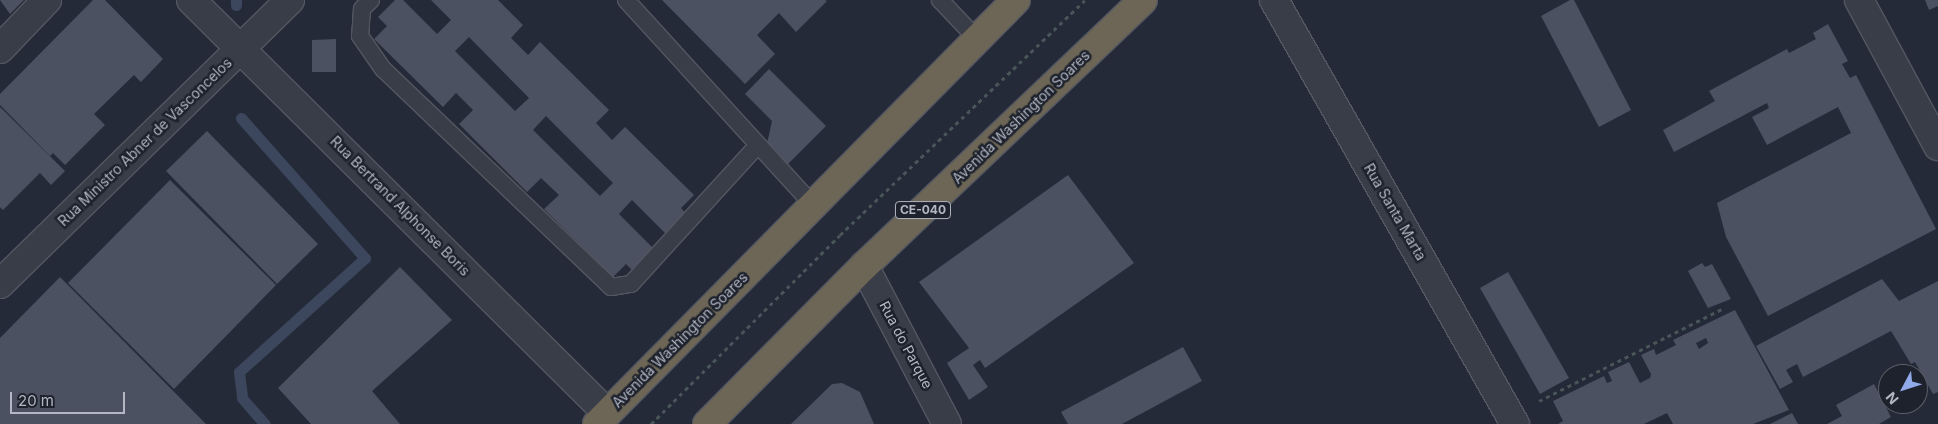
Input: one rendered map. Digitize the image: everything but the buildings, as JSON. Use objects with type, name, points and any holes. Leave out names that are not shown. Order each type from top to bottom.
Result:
[{"type":"highway","name":"Avenida Washington Soares","points":[[602,419],[976,38],[1016,0]]},
{"type":"highway","name":"Avenida Washington Soares","points":[[707,424],[864,266],[1143,0]]},
{"type":"street","points":[[0,47],[47,0]]},
{"type":"street","name":"Rua Bertrand Alphonse Boris","points":[[191,0],[241,48],[602,419]]},
{"type":"street","name":"Rua Ministro Abner de Vasconcelos","points":[[0,284],[290,0]]},
{"type":"street","name":"Rua Santa Marta","points":[[1274,0],[1513,420]]},
{"type":"street","points":[[1859,0],[1938,146]]},
{"type":"street","name":"Rua do Parque","points":[[864,266],[947,424]]},
{"type":"lane","points":[[371,0],[362,9],[360,36],[383,69],[611,287],[631,284],[757,146]]},
{"type":"lane","points":[[626,0],[757,146],[813,205]]},
{"type":"lane","points":[[940,0],[976,38]]},
{"type":"path","points":[[652,424],[840,235],[1086,0]]},
{"type":"path","points":[[1513,420],[1722,309]]},
{"type":"waterway","points":[[236,0],[236,5]]},
{"type":"waterway","points":[[241,118],[365,258],[239,372],[242,398],[265,424]]}]
